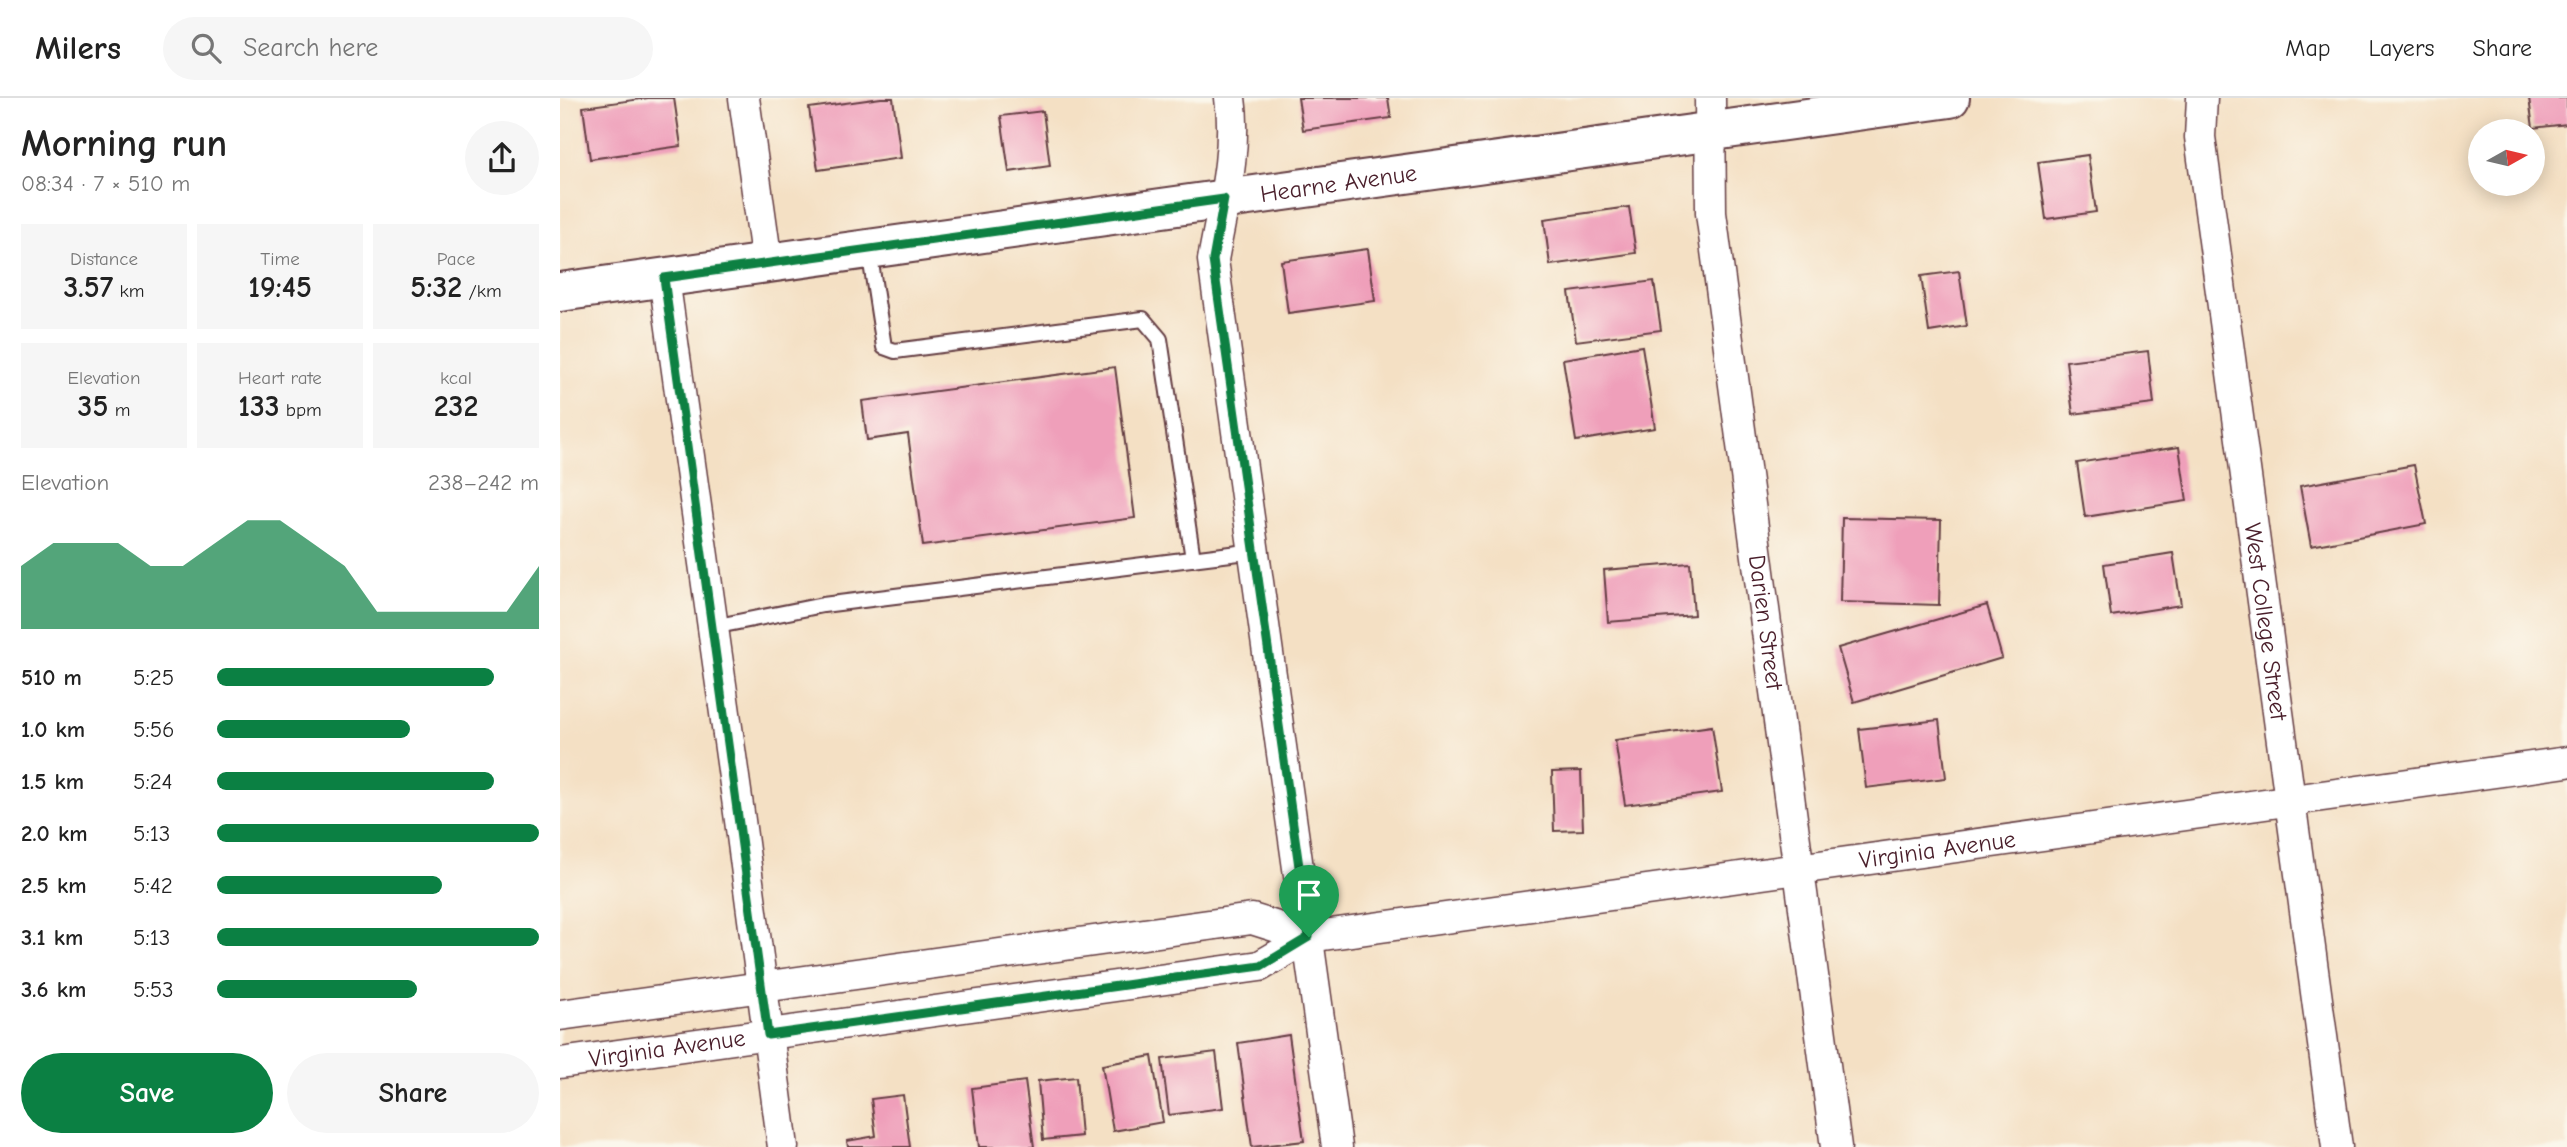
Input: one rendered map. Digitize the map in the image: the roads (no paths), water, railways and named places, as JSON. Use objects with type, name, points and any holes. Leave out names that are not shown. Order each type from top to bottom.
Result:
[{"type":"main road","name":"Hearne Avenue","points":[[560,292],[1224,199],[1709,115],[1950,98]]},
{"type":"street","points":[[744,98],[767,263]]},
{"type":"street","points":[[1230,98],[1234,122],[1213,260],[1337,1147]]},
{"type":"street","name":"West College Street","points":[[2202,98],[2200,137],[2337,1147]]},
{"type":"street","name":"Darien Street","points":[[1709,115],[1711,213],[1836,1147]]},
{"type":"street","points":[[664,278],[783,1147]]},
{"type":"street","name":"Virginia Avenue","points":[[560,1063],[1261,966],[1309,937],[2567,762]]},
{"type":"street","name":"Virginia Avenue","points":[[560,1016],[1252,919],[1309,937]]},
{"type":"lane","points":[[869,249],[884,347],[895,351],[1143,319],[1160,339],[1193,559]]},
{"type":"lane","points":[[713,627],[823,606],[1255,551]]}]
